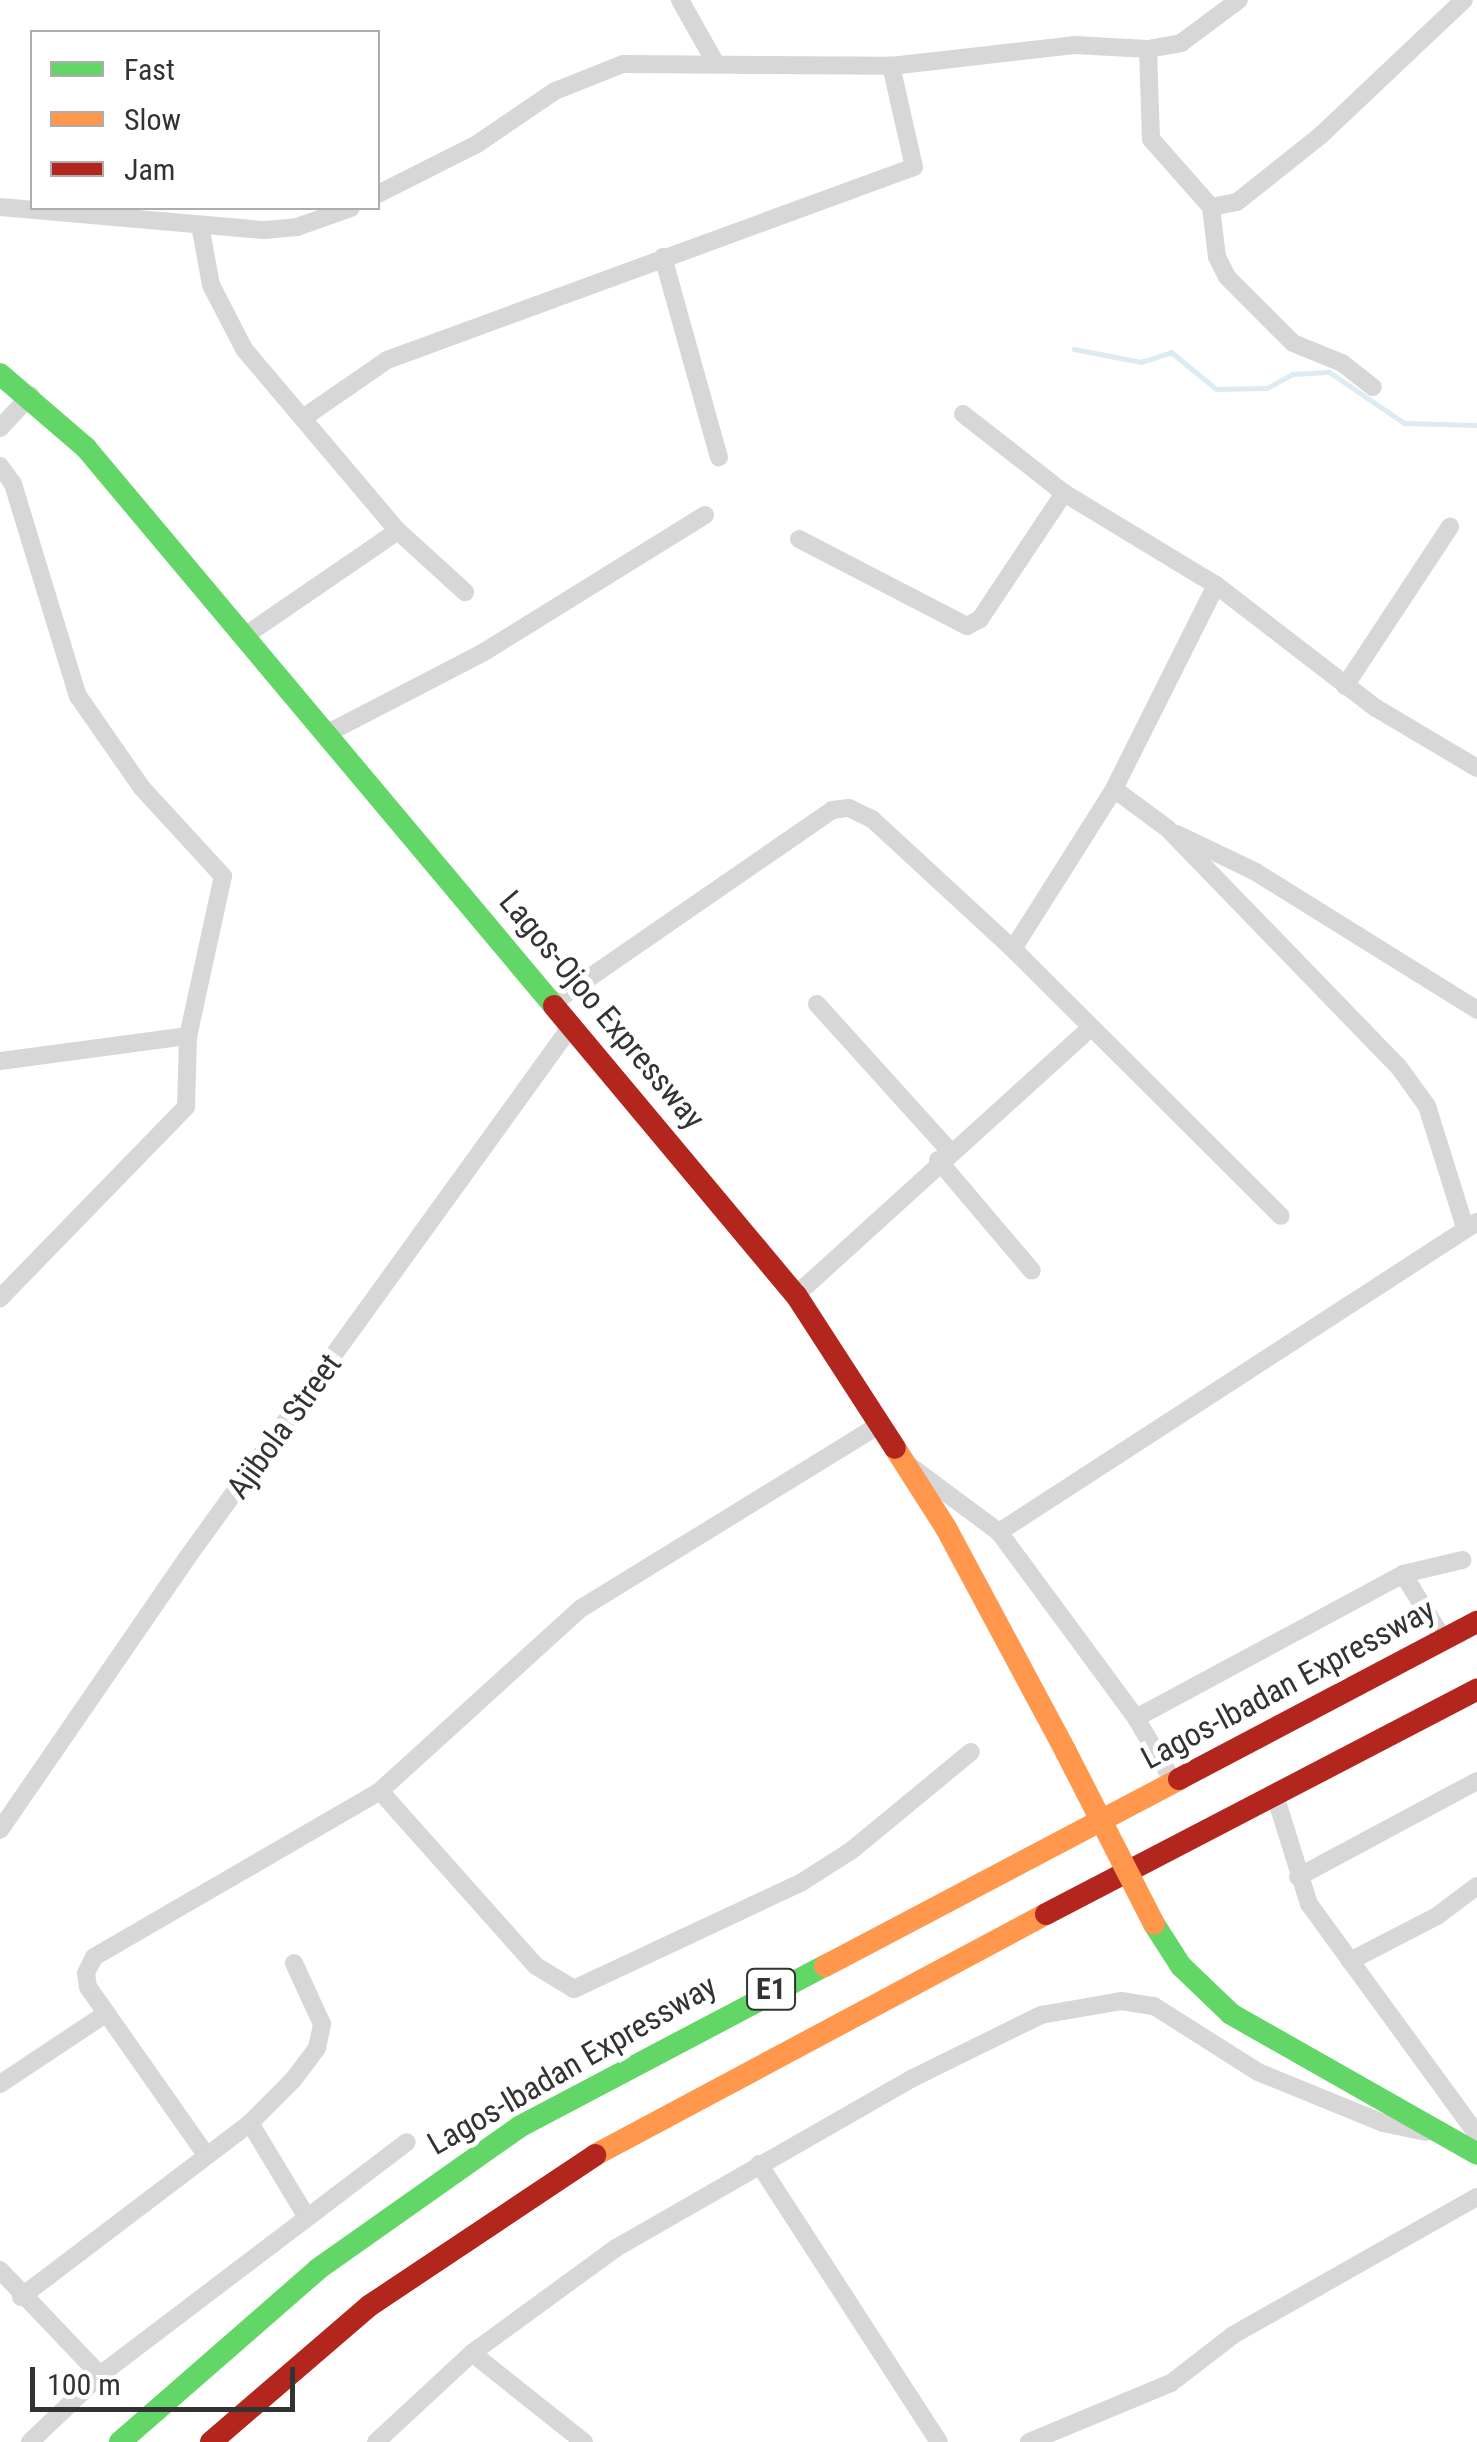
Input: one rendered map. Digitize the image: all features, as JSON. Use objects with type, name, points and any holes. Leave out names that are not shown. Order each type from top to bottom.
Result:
[{"type":"main road","name":"Lagos-Ojoo Expressway","points":[[0,374],[30,395],[86,448],[796,1294],[981,1588],[1154,1924],[1181,1966],[1230,2014],[1466,2136],[1477,2154]]},
{"type":"main road","name":"Lagos-Ibadan Expressway","points":[[120,2442],[318,2269],[518,2128],[1477,1622]]},
{"type":"main road","name":"E1","points":[[211,2442],[369,2306],[538,2188],[720,2082],[1477,1690]]},
{"type":"street","points":[[680,0],[715,62]]},
{"type":"street","points":[[380,193],[477,144],[594,72],[622,64],[891,66],[1074,45],[1148,48],[1182,43],[1239,0]]},
{"type":"street","points":[[1211,207],[1237,202],[1320,136],[1464,0]]},
{"type":"street","points":[[1148,48],[1151,139],[1211,207],[1217,256],[1243,298],[1293,343],[1342,363],[1373,388]]},
{"type":"street","points":[[303,418],[387,360],[914,167],[891,66]]},
{"type":"street","points":[[0,207],[30,210]]},
{"type":"street","points":[[32,210],[200,226],[298,227],[345,210]]},
{"type":"street","points":[[200,226],[211,285],[244,349],[398,531],[464,592]]},
{"type":"street","points":[[662,257],[719,457]]},
{"type":"street","points":[[0,428],[30,395]]},
{"type":"street","points":[[963,414],[1064,492],[1216,585],[1346,686],[1477,768]]},
{"type":"street","points":[[0,466],[13,484],[78,696],[142,788],[223,876],[188,1036],[186,1107],[0,1298]]},
{"type":"street","points":[[799,539],[966,626],[980,619],[1064,492]]},
{"type":"street","points":[[324,736],[484,652],[705,516]]},
{"type":"street","points":[[1346,686],[1450,527]]},
{"type":"street","points":[[243,636],[398,531]]},
{"type":"street","points":[[1013,948],[1114,789],[1216,585]]},
{"type":"street","points":[[999,1532],[1471,1224],[1427,1106],[1398,1066],[1168,829],[1114,789]]},
{"type":"street","points":[[554,1002],[832,810],[849,808],[872,819],[1013,948],[1088,1029],[1280,1216]]},
{"type":"street","points":[[1168,829],[1254,872],[1477,1010]]},
{"type":"street","points":[[817,1004],[943,1155],[1032,1271]]},
{"type":"street","name":"Ajibola Street","points":[[0,1830],[176,1574],[572,1025]]},
{"type":"street","points":[[796,1294],[943,1155],[1088,1029]]},
{"type":"street","points":[[0,1061],[188,1036]]},
{"type":"street","points":[[204,2152],[88,1987],[86,1973],[94,1956],[380,1792],[580,1609],[881,1424]]},
{"type":"street","points":[[905,1462],[999,1532],[1136,1718],[1173,1780]]},
{"type":"street","points":[[1136,1718],[1403,1574],[1462,1560]]},
{"type":"street","points":[[1403,1574],[1444,1640]]},
{"type":"street","points":[[380,1792],[536,1966],[574,1989],[802,1882],[852,1850],[971,1752]]},
{"type":"street","points":[[1298,1877],[1476,1783]]},
{"type":"street","points":[[1275,1795],[1298,1877],[1466,2136]]},
{"type":"street","points":[[1350,1961],[1437,1916],[1477,1886]]},
{"type":"street","points":[[21,2297],[204,2152],[250,2124],[317,2048],[320,2012],[294,1963]]},
{"type":"street","points":[[376,2442],[472,2353],[616,2248],[759,2164],[1040,2015],[1121,2001],[1184,2020],[1258,2072],[1346,2108],[1466,2136]]},
{"type":"street","points":[[0,2084],[107,2013]]},
{"type":"street","points":[[250,2124],[305,2214]]},
{"type":"street","points":[[30,2442],[100,2375],[305,2214],[407,2142]]},
{"type":"street","points":[[759,2164],[939,2442]]},
{"type":"street","points":[[1029,2442],[1171,2382],[1233,2334],[1477,2197]]},
{"type":"street","points":[[0,2270],[21,2297],[100,2375]]},
{"type":"street","points":[[472,2353],[584,2442]]},
{"type":"waterway","points":[[1074,349],[1141,362],[1171,352],[1216,389],[1267,388],[1292,374],[1329,372],[1404,423],[1477,425]]},
{"type":"traffic: fast","points":[[0,374],[86,448],[554,1006]]},
{"type":"traffic: fast","points":[[1154,1924],[1181,1966],[1231,2014],[1477,2154]]},
{"type":"traffic: fast","points":[[120,2442],[318,2269],[519,2127],[825,1966]]},
{"type":"traffic: slow","points":[[895,1448],[946,1528],[1066,1752]]},
{"type":"traffic: slow","points":[[1066,1752],[1154,1924]]},
{"type":"traffic: slow","points":[[825,1966],[1179,1779]]},
{"type":"traffic: slow","points":[[595,2155],[1046,1914]]},
{"type":"traffic: jam","points":[[554,1006],[796,1295],[895,1448]]},
{"type":"traffic: jam","points":[[1179,1779],[1477,1622]]},
{"type":"traffic: jam","points":[[1046,1914],[1477,1690]]},
{"type":"traffic: jam","points":[[211,2442],[369,2306],[595,2155]]}]
